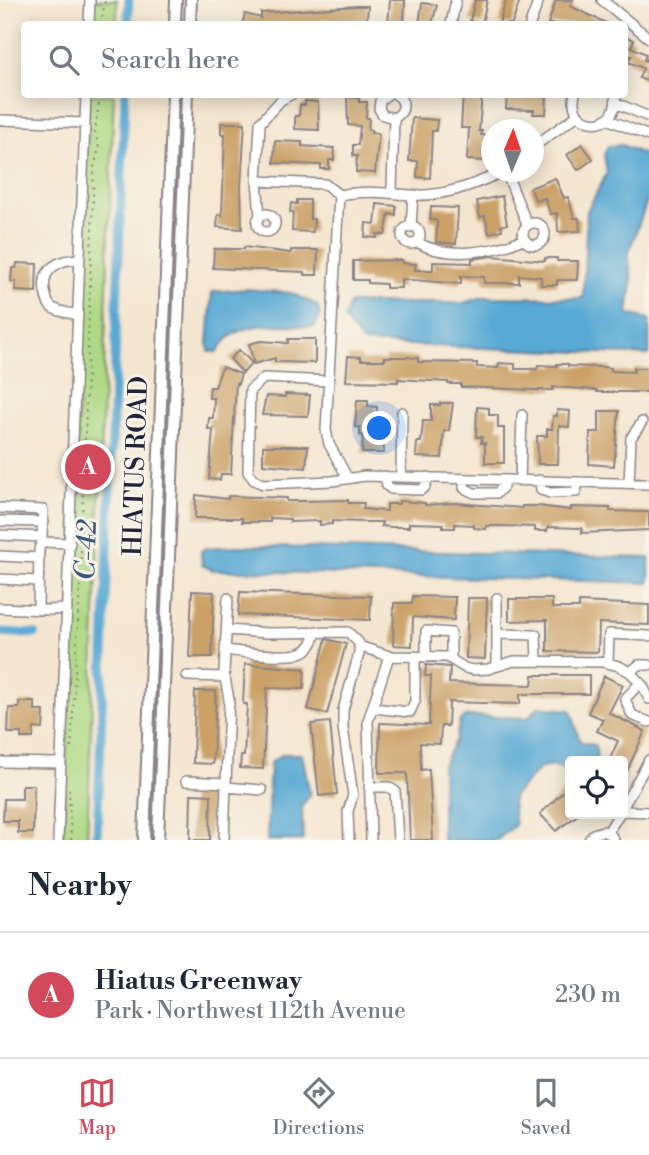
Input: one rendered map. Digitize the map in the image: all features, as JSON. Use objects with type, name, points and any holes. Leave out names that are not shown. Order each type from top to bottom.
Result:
[{"type":"main road","points":[[176,0],[176,21]]},
{"type":"main road","points":[[190,21],[191,0]]},
{"type":"main road","name":"HIATUS ROAD","points":[[144,840],[173,98]]},
{"type":"main road","name":"HIATUS ROAD","points":[[158,840],[187,98]]},
{"type":"street","points":[[89,21],[90,0]]},
{"type":"street","points":[[452,21],[456,0]]},
{"type":"street","points":[[531,21],[539,0]]},
{"type":"street","points":[[601,0],[628,21]]},
{"type":"street","points":[[628,21],[649,38]]},
{"type":"street","points":[[58,840],[86,98]]},
{"type":"street","points":[[260,216],[257,181],[260,123],[285,98]]},
{"type":"street","points":[[382,98],[379,105],[381,112],[394,118],[401,114],[404,106],[401,98]]},
{"type":"street","points":[[575,98],[578,115],[589,122],[607,119],[615,109],[615,99],[649,117]]},
{"type":"street","points":[[544,139],[578,115]]},
{"type":"street","points":[[391,191],[394,118]]},
{"type":"street","points":[[607,119],[649,136]]},
{"type":"street","points":[[0,120],[85,123]]},
{"type":"street","points":[[257,181],[325,184],[339,195],[369,191],[413,195],[470,187],[481,182]]},
{"type":"street","points":[[508,182],[527,224]]},
{"type":"street","points":[[339,195],[326,430],[329,444],[347,477]]},
{"type":"street","points":[[411,227],[413,195]]},
{"type":"street","points":[[538,223],[543,227],[545,237],[537,245],[531,245],[523,239],[522,233],[527,224],[538,223]]},
{"type":"street","points":[[411,227],[419,232],[417,242]]},
{"type":"street","points":[[411,227],[405,229],[402,237],[408,244],[417,242],[433,250],[464,253],[511,245],[523,239]]},
{"type":"street","points":[[78,315],[54,309],[49,304],[44,285],[47,272],[61,261],[80,259]]},
{"type":"street","points":[[329,381],[264,378],[250,390],[248,472],[254,480],[263,484],[385,476],[649,484]]},
{"type":"street","points":[[401,477],[402,412]]},
{"type":"street","points":[[520,480],[522,415]]},
{"type":"street","points":[[629,483],[631,438],[642,422]]},
{"type":"street","points":[[385,476],[387,486],[391,489],[421,490],[428,477]]},
{"type":"street","points":[[464,478],[464,488],[474,493],[497,493],[503,487],[503,480]]},
{"type":"street","points":[[0,508],[43,510],[38,610]]},
{"type":"street","points":[[0,520],[43,522]]},
{"type":"street","points":[[0,535],[70,543]]},
{"type":"street","points":[[0,556],[39,558]]},
{"type":"street","points":[[154,578],[168,579]]},
{"type":"street","points":[[0,579],[38,581]]},
{"type":"street","points":[[224,840],[229,700],[225,677],[228,598]]},
{"type":"street","points":[[497,598],[497,666]]},
{"type":"street","points":[[0,608],[67,608]]},
{"type":"street","points":[[227,630],[268,633],[348,632],[359,643],[359,654],[343,710],[343,728],[353,795],[348,811],[349,840]]},
{"type":"street","points":[[226,650],[300,654],[315,640],[316,631]]},
{"type":"street","points":[[426,657],[426,631],[451,633],[450,659]]},
{"type":"street","points":[[497,634],[536,635],[537,661]]},
{"type":"street","points":[[608,663],[609,634],[649,636]]},
{"type":"street","points":[[359,646],[389,656],[447,657],[465,668],[474,670],[514,661],[608,663],[630,672],[649,699]]},
{"type":"street","points":[[371,840],[368,721],[389,656]]},
{"type":"street","points":[[373,708],[410,712],[415,701],[415,657]]},
{"type":"street","points":[[630,672],[639,665],[649,665]]},
{"type":"street","points":[[187,676],[225,677]]},
{"type":"street","points":[[640,683],[625,699],[632,715],[649,722]]},
{"type":"street","points":[[628,799],[649,760]]},
{"type":"street","points":[[0,762],[61,763]]},
{"type":"street","points":[[186,781],[262,790]]},
{"type":"street","points":[[369,787],[388,787],[396,791],[398,840]]},
{"type":"street","points":[[628,809],[649,812]]},
{"type":"street","points":[[589,840],[597,831],[611,836],[617,819]]},
{"type":"path","points":[[102,21],[105,0]]},
{"type":"path","points":[[71,754],[80,583],[94,167],[99,148],[95,132],[99,98]]},
{"type":"path","points":[[69,783],[71,840]]},
{"type":"green space","points":[[92,0],[117,0],[117,21],[92,21]]},
{"type":"green space","points":[[89,98],[114,98],[87,840],[63,840]]},
{"type":"water","points":[[622,145],[649,157],[649,195],[628,255],[632,281],[628,314],[649,319],[649,355],[363,343],[344,319],[350,303],[464,303],[483,297],[583,298],[587,211],[607,173],[604,155],[608,146]]},
{"type":"water","points":[[247,289],[291,293],[317,305],[320,315],[315,327],[274,325],[247,328],[226,341],[218,352],[209,352],[212,292]]},
{"type":"water","points":[[239,546],[649,558],[649,583],[213,570],[202,565],[201,551],[207,548]]},
{"type":"water","points":[[538,707],[570,710],[581,742],[595,745],[597,756],[565,756],[565,770],[553,765],[541,767],[514,795],[512,803],[515,825],[497,840],[442,840],[442,766],[456,739],[460,720],[467,716],[528,718]]},
{"type":"water","points":[[283,754],[302,754],[310,795],[302,806],[303,840],[267,840],[270,763]]},
{"type":"building","points":[[390,0],[405,0],[404,21],[388,21]]},
{"type":"building","points":[[475,0],[487,0],[483,21],[470,21]]},
{"type":"building","points":[[506,0],[520,0],[513,21],[500,21]]},
{"type":"building","points":[[556,0],[573,0],[570,6],[602,21],[549,21]]},
{"type":"building","points":[[422,3],[437,5],[433,21],[419,21]]},
{"type":"building","points":[[368,6],[367,19],[243,21],[245,14],[261,18],[261,13]]},
{"type":"building","points":[[628,37],[634,40],[631,47],[646,54],[644,60],[646,61],[649,55],[649,82],[639,78],[643,68],[628,62],[631,56],[628,55]]},
{"type":"building","points":[[347,98],[359,98],[359,102],[367,102],[368,130],[379,134],[375,173],[356,172],[357,156],[353,156],[353,145],[358,145],[360,126],[348,125]]},
{"type":"building","points":[[463,98],[482,98],[479,131],[481,161],[467,160],[469,128],[461,128]]},
{"type":"building","points":[[507,98],[547,98],[546,114],[533,114],[534,110],[506,109]]},
{"type":"building","points":[[305,101],[318,102],[319,130],[295,129],[295,116],[299,116],[300,105],[305,105]]},
{"type":"building","points":[[412,118],[437,120],[436,131],[432,131],[430,178],[417,177],[418,161],[409,161]]},
{"type":"building","points":[[221,123],[245,123],[241,186],[242,229],[217,227],[218,215],[222,215],[225,134],[221,134]]},
{"type":"building","points":[[275,141],[302,142],[302,146],[334,148],[334,160],[329,160],[329,169],[321,169],[321,165],[274,163]]},
{"type":"building","points":[[582,144],[593,159],[578,170],[567,155]]},
{"type":"building","points":[[555,178],[564,198],[568,197],[574,218],[579,218],[580,231],[558,232],[557,213],[550,214],[545,198],[536,201],[530,188]]},
{"type":"building","points":[[502,196],[507,224],[501,226],[502,230],[489,233],[485,216],[480,217],[477,201]]},
{"type":"building","points":[[297,200],[310,200],[310,219],[314,219],[313,232],[292,231],[291,203],[297,204]]},
{"type":"building","points":[[377,204],[396,206],[396,215],[389,214],[385,235],[377,234],[377,238],[365,237],[366,223],[375,224]]},
{"type":"building","points":[[431,207],[458,208],[456,244],[436,242],[437,223],[436,220],[430,220]]},
{"type":"building","points":[[244,247],[291,253],[291,250],[318,250],[317,275],[305,275],[305,272],[213,268],[214,249]]},
{"type":"building","points":[[493,256],[578,261],[577,280],[557,280],[557,285],[541,285],[541,277],[519,275],[519,283],[484,283],[484,277],[461,276],[461,284],[401,279],[401,288],[386,288],[386,284],[353,280],[353,261],[402,260],[402,263],[416,264],[415,270],[433,270],[433,262],[472,263],[472,259]]},
{"type":"building","points":[[17,263],[37,264],[36,292],[15,291],[16,282],[11,282],[12,268],[16,268]]},
{"type":"building","points":[[288,339],[315,339],[315,363],[275,362],[275,358],[254,364],[249,344],[261,341],[288,343]]},
{"type":"building","points":[[239,350],[252,363],[243,373],[230,359]]},
{"type":"building","points":[[348,356],[361,357],[361,360],[405,357],[418,358],[418,362],[477,363],[477,367],[498,368],[499,363],[515,364],[515,369],[537,369],[538,365],[557,364],[634,372],[634,368],[649,368],[649,392],[597,392],[553,387],[553,390],[534,390],[461,387],[461,384],[448,382],[398,379],[398,382],[346,381]]},
{"type":"building","points":[[222,367],[241,374],[238,384],[236,383],[231,474],[221,474],[220,480],[209,479],[213,429],[208,429],[209,418],[213,418],[214,398],[209,398],[210,387],[215,387]]},
{"type":"building","points":[[285,394],[310,395],[308,416],[262,415],[266,396],[285,397]]},
{"type":"building","points":[[357,400],[368,400],[368,406],[377,407],[377,420],[383,420],[384,453],[362,453],[363,435],[360,435],[360,427],[355,427]]},
{"type":"building","points":[[453,403],[449,431],[444,431],[442,458],[416,457],[423,421],[431,421],[431,405]]},
{"type":"building","points":[[477,407],[489,408],[489,415],[498,415],[498,428],[504,428],[504,463],[485,463],[485,443],[481,443],[482,437],[476,437]]},
{"type":"building","points":[[557,410],[570,411],[569,427],[559,426],[558,464],[538,464],[537,436],[547,436],[547,429],[552,429],[553,416],[557,416]]},
{"type":"building","points":[[599,411],[619,411],[614,466],[589,464],[590,432],[599,432]]},
{"type":"building","points":[[263,446],[308,446],[306,468],[263,464]]},
{"type":"building","points":[[196,495],[228,499],[228,496],[287,498],[287,501],[348,500],[348,503],[364,503],[363,509],[387,511],[387,504],[399,504],[399,501],[425,505],[455,503],[571,510],[571,507],[610,508],[610,511],[649,512],[649,530],[582,533],[582,528],[548,527],[547,531],[535,531],[535,527],[486,526],[486,529],[455,524],[455,528],[443,528],[443,524],[409,523],[409,527],[391,527],[381,526],[382,522],[332,521],[332,524],[320,525],[320,521],[290,522],[290,519],[270,518],[270,522],[242,522],[242,518],[195,518]]},
{"type":"building","points":[[192,591],[214,592],[212,657],[189,657]]},
{"type":"building","points":[[240,592],[371,596],[370,620],[238,615]]},
{"type":"building","points":[[413,596],[455,597],[454,620],[413,617],[412,646],[393,645],[394,603],[412,603]]},
{"type":"building","points":[[468,598],[487,598],[485,659],[466,658]]},
{"type":"building","points":[[509,599],[552,599],[552,608],[579,608],[579,602],[649,605],[649,625],[599,623],[598,652],[547,651],[547,620],[509,621]]},
{"type":"building","points":[[326,639],[346,644],[327,714],[308,709]]},
{"type":"building","points":[[245,664],[305,669],[304,689],[267,688],[263,769],[240,768],[241,756],[244,756],[247,704],[243,704]]},
{"type":"building","points":[[426,665],[450,667],[449,683],[532,685],[533,675],[589,675],[589,694],[520,694],[520,704],[449,702],[448,726],[441,726],[440,744],[420,743],[421,770],[429,769],[433,840],[410,840],[407,773],[379,773],[380,723],[429,725],[431,676],[425,676]]},
{"type":"building","points":[[604,676],[623,685],[609,713],[645,731],[628,769],[628,756],[611,756],[618,741],[597,731],[603,719],[588,713]]},
{"type":"building","points":[[195,691],[216,691],[213,764],[193,763]]},
{"type":"building","points":[[19,702],[35,702],[35,711],[44,711],[43,729],[34,728],[33,738],[21,738],[21,733],[8,733],[9,708],[19,708]]},
{"type":"building","points":[[330,722],[337,794],[319,796],[311,724]]},
{"type":"building","points":[[22,785],[34,785],[33,833],[18,833],[18,821],[3,821],[4,799],[22,799]]},
{"type":"building","points":[[565,790],[565,819],[572,819],[556,831],[540,814]]},
{"type":"building","points":[[191,794],[211,795],[210,840],[190,840]]},
{"type":"waterway","name":"C-42","points":[[128,21],[129,0]]},
{"type":"waterway","name":"C-42","points":[[97,840],[125,98]]},
{"type":"waterway","points":[[0,632],[35,634]]},
{"type":"place","name":"Hiatus Greenway","points":[[88,467]]}]
